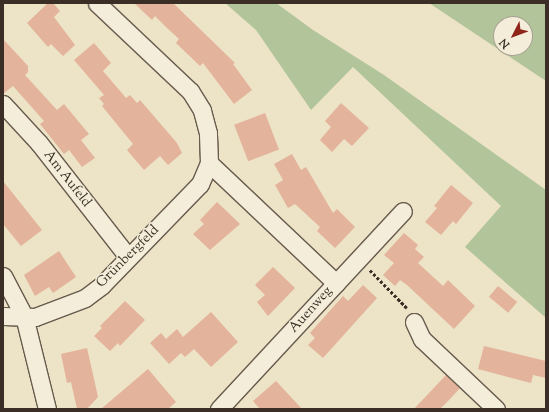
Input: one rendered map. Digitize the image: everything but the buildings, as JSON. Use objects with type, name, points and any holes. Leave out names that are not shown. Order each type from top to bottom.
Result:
[{"type":"street","name":"Grünbergfeld","points":[[3,316],[35,316],[85,298],[128,258],[200,184],[209,163],[208,133],[202,110],[190,91],[97,3]]},
{"type":"street","name":"Am Aufeld","points":[[3,104],[39,143],[128,258]]},
{"type":"street","points":[[209,163],[336,283]]},
{"type":"street","name":"Auenweg","points":[[220,409],[403,211]]},
{"type":"street","points":[[3,276],[24,316],[47,409]]},
{"type":"street","points":[[414,322],[422,339],[496,409]]},
{"type":"path","points":[[358,259],[405,303],[414,322]]},
{"type":"green space","points":[[225,3],[276,3],[313,30],[384,75],[546,190],[546,318],[465,247],[501,206],[353,67],[311,110],[256,30]]},
{"type":"green space","points":[[429,3],[546,3],[546,81],[508,56],[533,56],[533,16],[493,16],[493,46]]}]
